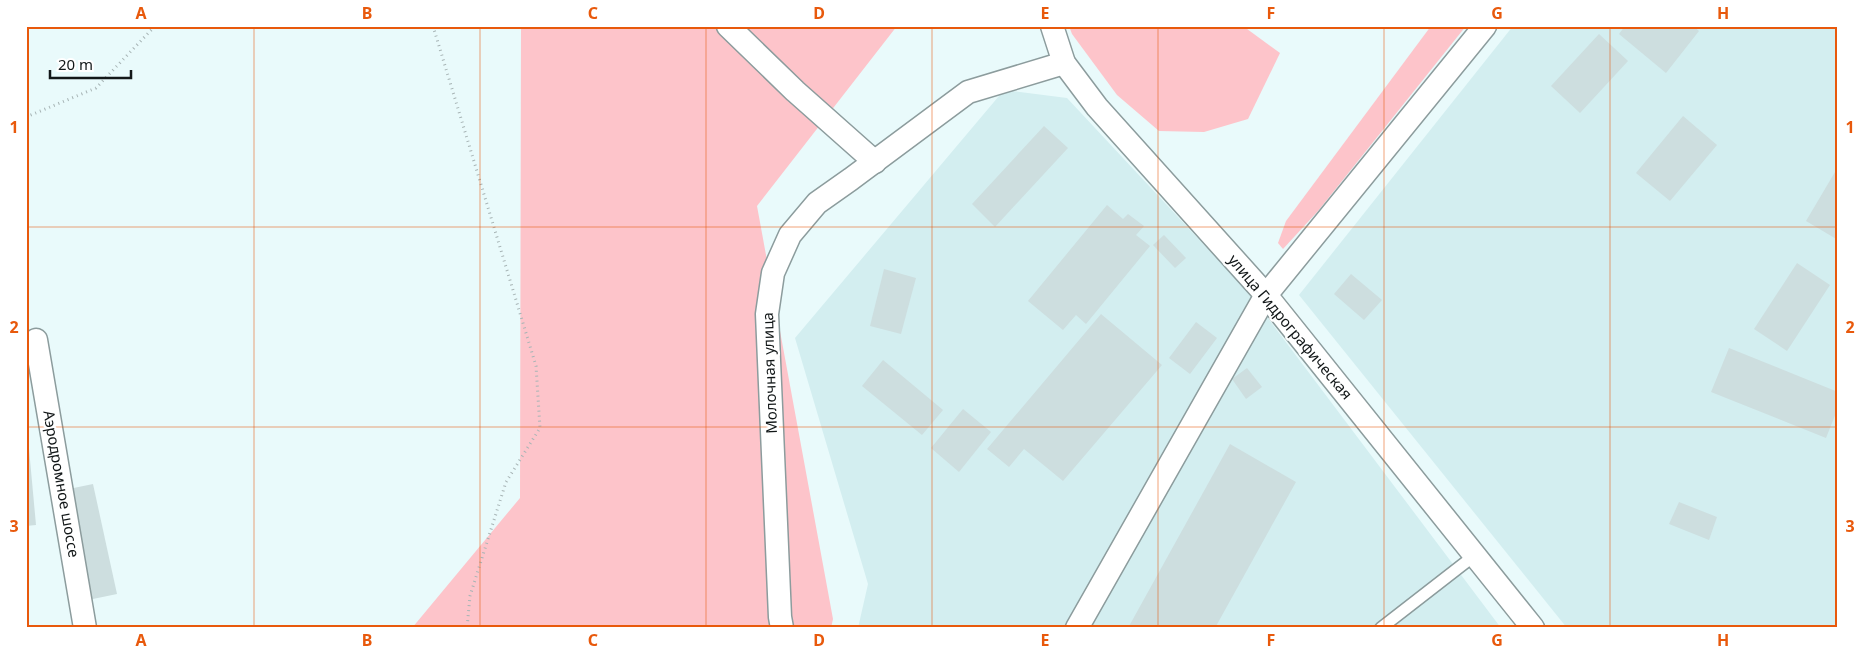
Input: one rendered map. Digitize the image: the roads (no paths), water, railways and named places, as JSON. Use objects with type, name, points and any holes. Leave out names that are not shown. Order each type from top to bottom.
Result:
[{"type":"street","points":[[728,26],[795,91],[875,162]]},
{"type":"street","name":"улица Гидрографическая","points":[[1052,26],[1064,63],[1097,107],[1266,295],[1533,628]]},
{"type":"street","points":[[1077,628],[1266,295],[1485,26]]},
{"type":"street","name":"Молочная улица","points":[[782,628],[767,314],[773,273],[790,235],[817,203],[968,92],[1064,63]]},
{"type":"street","name":"Аэродромное шоссе","points":[[36,340],[85,628]]},
{"type":"lane","points":[[1381,628],[1475,555]]}]
